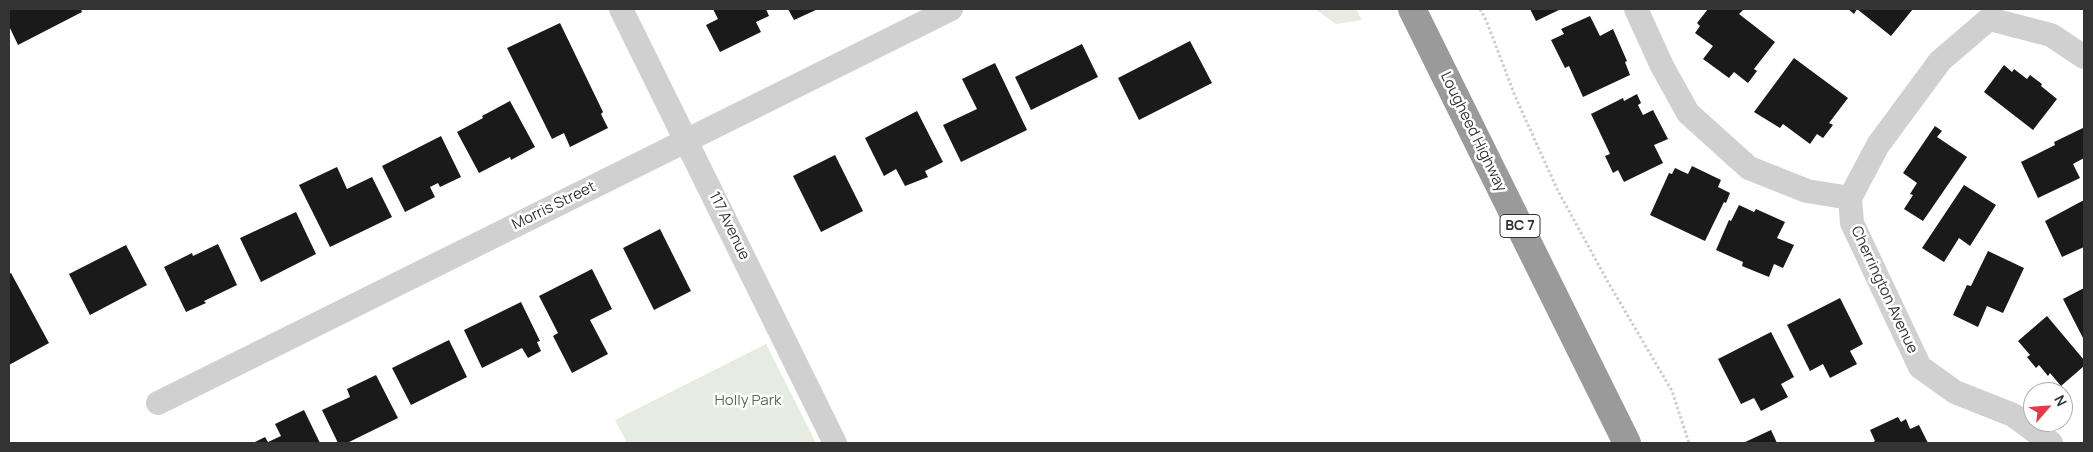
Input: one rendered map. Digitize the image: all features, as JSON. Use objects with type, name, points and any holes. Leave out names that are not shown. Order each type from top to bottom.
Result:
[{"type":"highway","name":"Lougheed Highway","points":[[1412,9],[1627,443]]},
{"type":"street","name":"117 Avenue","points":[[622,9],[835,443]]},
{"type":"street","name":"Morris Street","points":[[158,403],[951,9]]},
{"type":"street","points":[[1636,9],[1662,66],[1688,113],[1749,168],[1807,191],[1850,198],[1878,145],[1940,61],[1985,14],[2051,35],[2084,57]]},
{"type":"street","name":"Cherrington Avenue","points":[[1850,198],[1852,223],[1920,367],[1955,392],[2013,415],[2051,443]]},
{"type":"path","points":[[1480,9],[1515,96],[1558,192],[1672,391],[1690,443]]},
{"type":"green space","points":[[1315,9],[1356,9],[1362,20],[1336,24]]},
{"type":"green space","name":"Holly Park","points":[[766,344],[816,443],[627,443],[615,420]]},
{"type":"building","points":[[9,9],[81,9],[82,12],[18,45],[9,26]]},
{"type":"building","points":[[713,9],[766,9],[769,16],[756,22],[761,32],[720,52],[706,25],[718,19]]},
{"type":"building","points":[[788,9],[818,9],[794,20]]},
{"type":"building","points":[[1530,9],[1561,9],[1536,21]]},
{"type":"building","points":[[1708,9],[1741,9],[1743,10],[1739,14],[1775,42],[1754,69],[1757,71],[1748,83],[1734,72],[1729,78],[1703,59],[1713,46],[1695,33],[1700,26],[1697,23]]},
{"type":"building","points":[[1848,9],[1857,9],[1854,14]]},
{"type":"building","points":[[1857,9],[1913,9],[1891,36]]},
{"type":"building","points":[[1590,16],[1600,36],[1613,29],[1627,61],[1625,62],[1630,75],[1583,97],[1569,66],[1565,68],[1551,40],[1564,34],[1561,29]]},
{"type":"building","points":[[560,23],[603,112],[601,114],[608,128],[570,147],[564,133],[552,139],[507,48]]},
{"type":"building","points":[[1190,41],[1212,83],[1139,120],[1118,78]]},
{"type":"building","points":[[1082,44],[1098,77],[1031,110],[1015,77]]},
{"type":"building","points":[[1794,58],[1848,98],[1829,123],[1833,125],[1823,138],[1817,134],[1810,144],[1783,124],[1780,128],[1754,112]]},
{"type":"building","points":[[995,63],[1027,130],[961,162],[943,125],[977,109],[962,79]]},
{"type":"building","points":[[2004,65],[2012,72],[2014,69],[2027,79],[2030,75],[2057,99],[2033,130],[1984,92]]},
{"type":"building","points":[[1637,94],[1641,103],[1638,105],[1643,115],[1653,110],[1668,139],[1654,145],[1663,163],[1624,182],[1618,170],[1613,173],[1605,156],[1610,154],[1591,114],[1623,98],[1624,101]]},
{"type":"building","points":[[510,101],[535,147],[511,160],[510,157],[479,173],[457,132]]},
{"type":"building","points":[[917,111],[943,162],[925,171],[928,177],[905,186],[896,169],[884,176],[865,138]]},
{"type":"building","points":[[1935,126],[1942,131],[1937,137],[1967,157],[1923,221],[1904,209],[1913,195],[1910,194],[1917,183],[1903,173]]},
{"type":"building","points":[[2083,128],[2084,158],[2073,164],[2080,178],[2038,198],[2021,162],[2055,145],[2054,142]]},
{"type":"building","points":[[441,136],[461,177],[440,187],[438,183],[430,187],[435,197],[405,212],[382,166]]},
{"type":"building","points":[[835,155],[863,211],[821,232],[793,176]]},
{"type":"building","points":[[1692,166],[1721,180],[1718,187],[1730,193],[1705,241],[1650,215],[1669,173],[1672,174],[1675,168],[1688,174]]},
{"type":"building","points":[[337,167],[347,189],[372,177],[392,217],[330,247],[299,185]]},
{"type":"building","points":[[1964,185],[1996,205],[1970,246],[1959,238],[1944,262],[1922,248]]},
{"type":"building","points":[[2084,200],[2084,247],[2062,257],[2045,221]]},
{"type":"building","points":[[1739,205],[1754,212],[1756,209],[1785,222],[1777,238],[1794,245],[1783,268],[1774,264],[1769,277],[1742,266],[1743,262],[1716,250],[1729,220],[1731,221]]},
{"type":"building","points":[[296,212],[316,254],[261,282],[240,238]]},
{"type":"building","points":[[660,229],[691,291],[654,310],[623,248]]},
{"type":"building","points":[[218,244],[237,285],[186,312],[164,267],[192,253],[193,256]]},
{"type":"building","points":[[126,245],[147,285],[90,315],[69,274]]},
{"type":"building","points":[[1988,251],[2024,268],[2003,313],[1987,306],[1978,327],[1953,315],[1967,285],[1971,286]]},
{"type":"building","points":[[592,269],[612,309],[590,320],[608,354],[572,373],[553,336],[558,333],[539,296]]},
{"type":"building","points":[[11,273],[49,343],[9,365],[9,274]]},
{"type":"building","points":[[2084,288],[2084,340],[2063,299]]},
{"type":"building","points":[[1840,298],[1863,344],[1850,351],[1857,364],[1830,378],[1823,364],[1810,371],[1787,325]]},
{"type":"building","points":[[521,302],[540,341],[537,342],[541,351],[528,358],[522,348],[482,368],[464,330]]},
{"type":"building","points":[[2047,316],[2084,360],[2084,366],[2066,382],[2058,382],[2050,373],[2048,376],[2039,365],[2036,368],[2027,357],[2030,355],[2018,341]]},
{"type":"building","points":[[1771,332],[1794,377],[1781,384],[1788,397],[1761,411],[1754,398],[1741,404],[1718,359]]},
{"type":"building","points":[[449,340],[467,377],[411,405],[392,368]]},
{"type":"building","points":[[376,375],[398,418],[347,443],[338,443],[322,410],[350,397],[347,389]]},
{"type":"building","points":[[304,410],[320,443],[253,443],[265,437],[268,442],[281,436],[275,424]]},
{"type":"building","points":[[1898,417],[1901,422],[1906,419],[1910,429],[1919,425],[1928,443],[1872,443],[1875,441],[1870,430]]},
{"type":"building","points":[[1771,430],[1777,443],[1743,443]]}]
